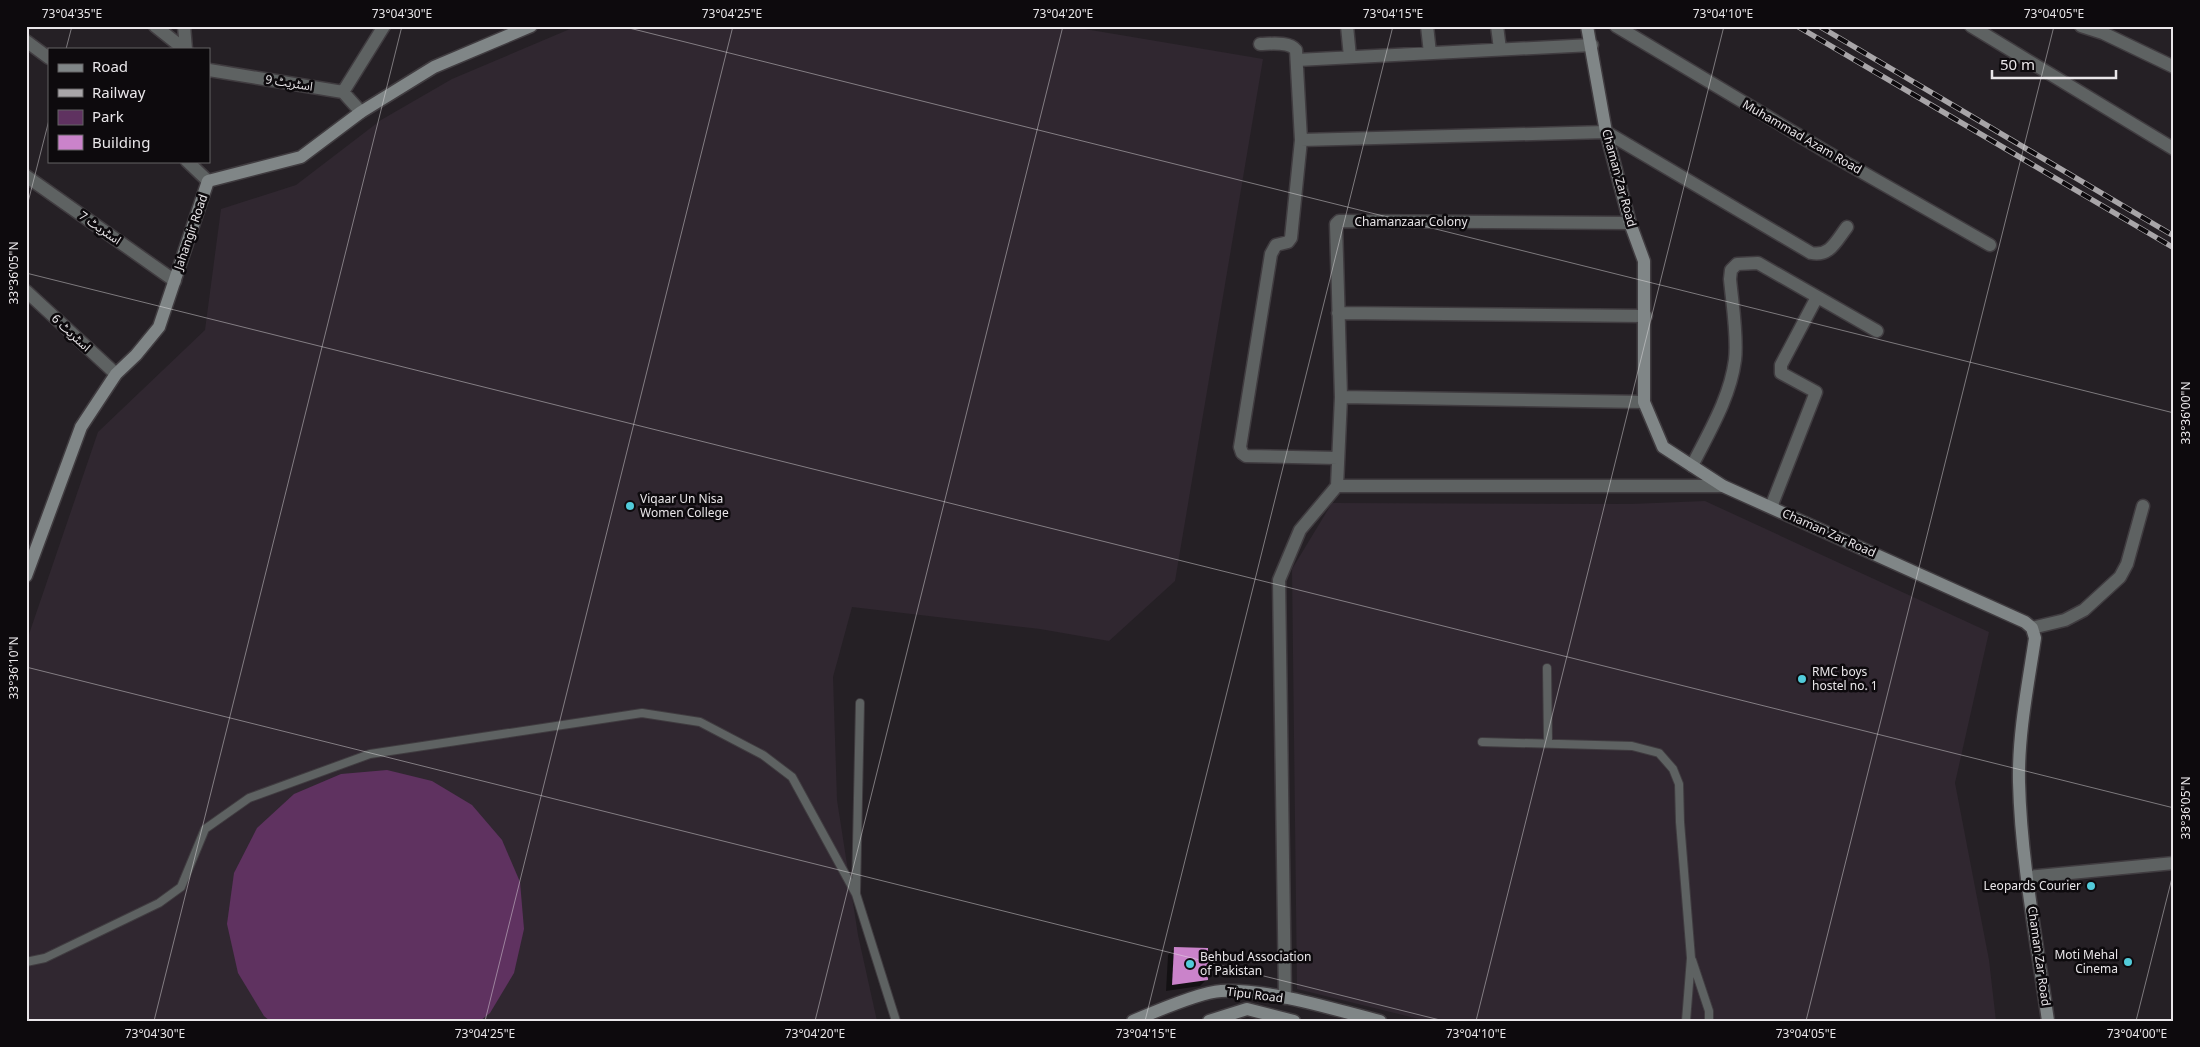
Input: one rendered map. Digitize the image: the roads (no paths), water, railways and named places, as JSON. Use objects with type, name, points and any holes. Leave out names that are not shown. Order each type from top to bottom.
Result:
[{"type":"street","points":[[155,26],[184,48]]},
{"type":"street","points":[[184,26],[185,48]]},
{"type":"street","points":[[361,112],[343,92],[384,26]]},
{"type":"street","name":"Jahangir Road","points":[[26,576],[81,427],[116,374],[136,355],[159,327],[208,181],[301,157],[361,112],[434,67],[531,26]]},
{"type":"street","points":[[1347,26],[1350,57]]},
{"type":"street","points":[[1427,26],[1430,53]]},
{"type":"street","points":[[1497,26],[1500,49]]},
{"type":"street","name":"Chaman Zar Road","points":[[1587,26],[1592,45],[1606,132],[1630,223],[1644,261],[1646,316],[1644,402],[1663,447],[1723,486],[2025,622],[2032,628],[2035,638],[2022,733],[2019,781],[2028,877],[2048,1021]]},
{"type":"street","name":"Muhammad Azam Road","points":[[1616,26],[1825,151],[1990,245]]},
{"type":"street","points":[[1971,26],[2174,149]]},
{"type":"street","points":[[2081,26],[2103,32],[2174,68]]},
{"type":"street","points":[[26,41],[48,57]]},
{"type":"street","points":[[1260,44],[1293,46],[1297,60],[1301,140],[1290,238],[1288,242],[1276,245],[1271,254],[1240,447],[1242,453],[1246,456],[1338,458]]},
{"type":"street","points":[[1297,60],[1592,45]]},
{"type":"street","name":"اسٹریٹ 9","points":[[210,70],[343,92]]},
{"type":"street","points":[[1301,140],[1606,132],[1811,253],[1821,255],[1828,252],[1847,227]]},
{"type":"street","points":[[188,162],[208,181]]},
{"type":"street","name":"اسٹریٹ 7","points":[[26,176],[175,281]]},
{"type":"street","name":"Chamanzaar Colony","points":[[1337,486],[1341,397],[1335,228],[1339,221],[1630,223]]},
{"type":"street","points":[[1692,466],[1729,386],[1735,358],[1731,270],[1737,264],[1758,263],[1877,331]]},
{"type":"street","name":"اسٹریٹ 6","points":[[26,291],[116,374]]},
{"type":"street","points":[[1771,507],[1816,392],[1781,373],[1781,365],[1817,297]]},
{"type":"street","points":[[1338,313],[1646,316]]},
{"type":"street","points":[[1341,397],[1644,402]]},
{"type":"street","points":[[1285,998],[1279,580],[1300,530],[1337,486],[1723,486]]},
{"type":"street","points":[[2032,628],[2065,620],[2084,610],[2120,577],[2127,564],[2143,506]]},
{"type":"street","points":[[2028,877],[2174,863]]},
{"type":"street","name":"Tipu Road","points":[[1134,1021],[1180,1003],[1219,991],[1253,993],[1285,998],[1380,1021]]},
{"type":"street","points":[[1209,1021],[1247,1008],[1294,1021]]},
{"type":"lane","points":[[1547,668],[1548,742]]},
{"type":"lane","points":[[856,894],[860,703]]},
{"type":"lane","points":[[26,962],[45,958],[159,903],[181,887],[205,829],[249,798],[370,754],[642,712],[700,722],[763,755],[792,777],[856,894],[896,1021]]},
{"type":"lane","points":[[1482,742],[1548,742],[1632,746],[1659,753],[1673,769],[1680,784],[1680,822],[1691,958],[1686,1021]]},
{"type":"lane","points":[[1691,958],[1709,1011],[1709,1021]]},
{"type":"railway","points":[[1797,26],[2174,248]]},
{"type":"railway","points":[[1819,26],[2174,236]]},
{"type":"place","name":"Viqaar Un Nisa Women College","points":[[630,506]]},
{"type":"place","name":"RMC boys hostel no. 1","points":[[1802,679]]},
{"type":"place","name":"Leopards Courier","points":[[2091,886]]},
{"type":"place","name":"Moti Mehal Cinema","points":[[2128,962]]},
{"type":"place","name":"Behbud Association of Pakistan","points":[[1190,964]]}]
